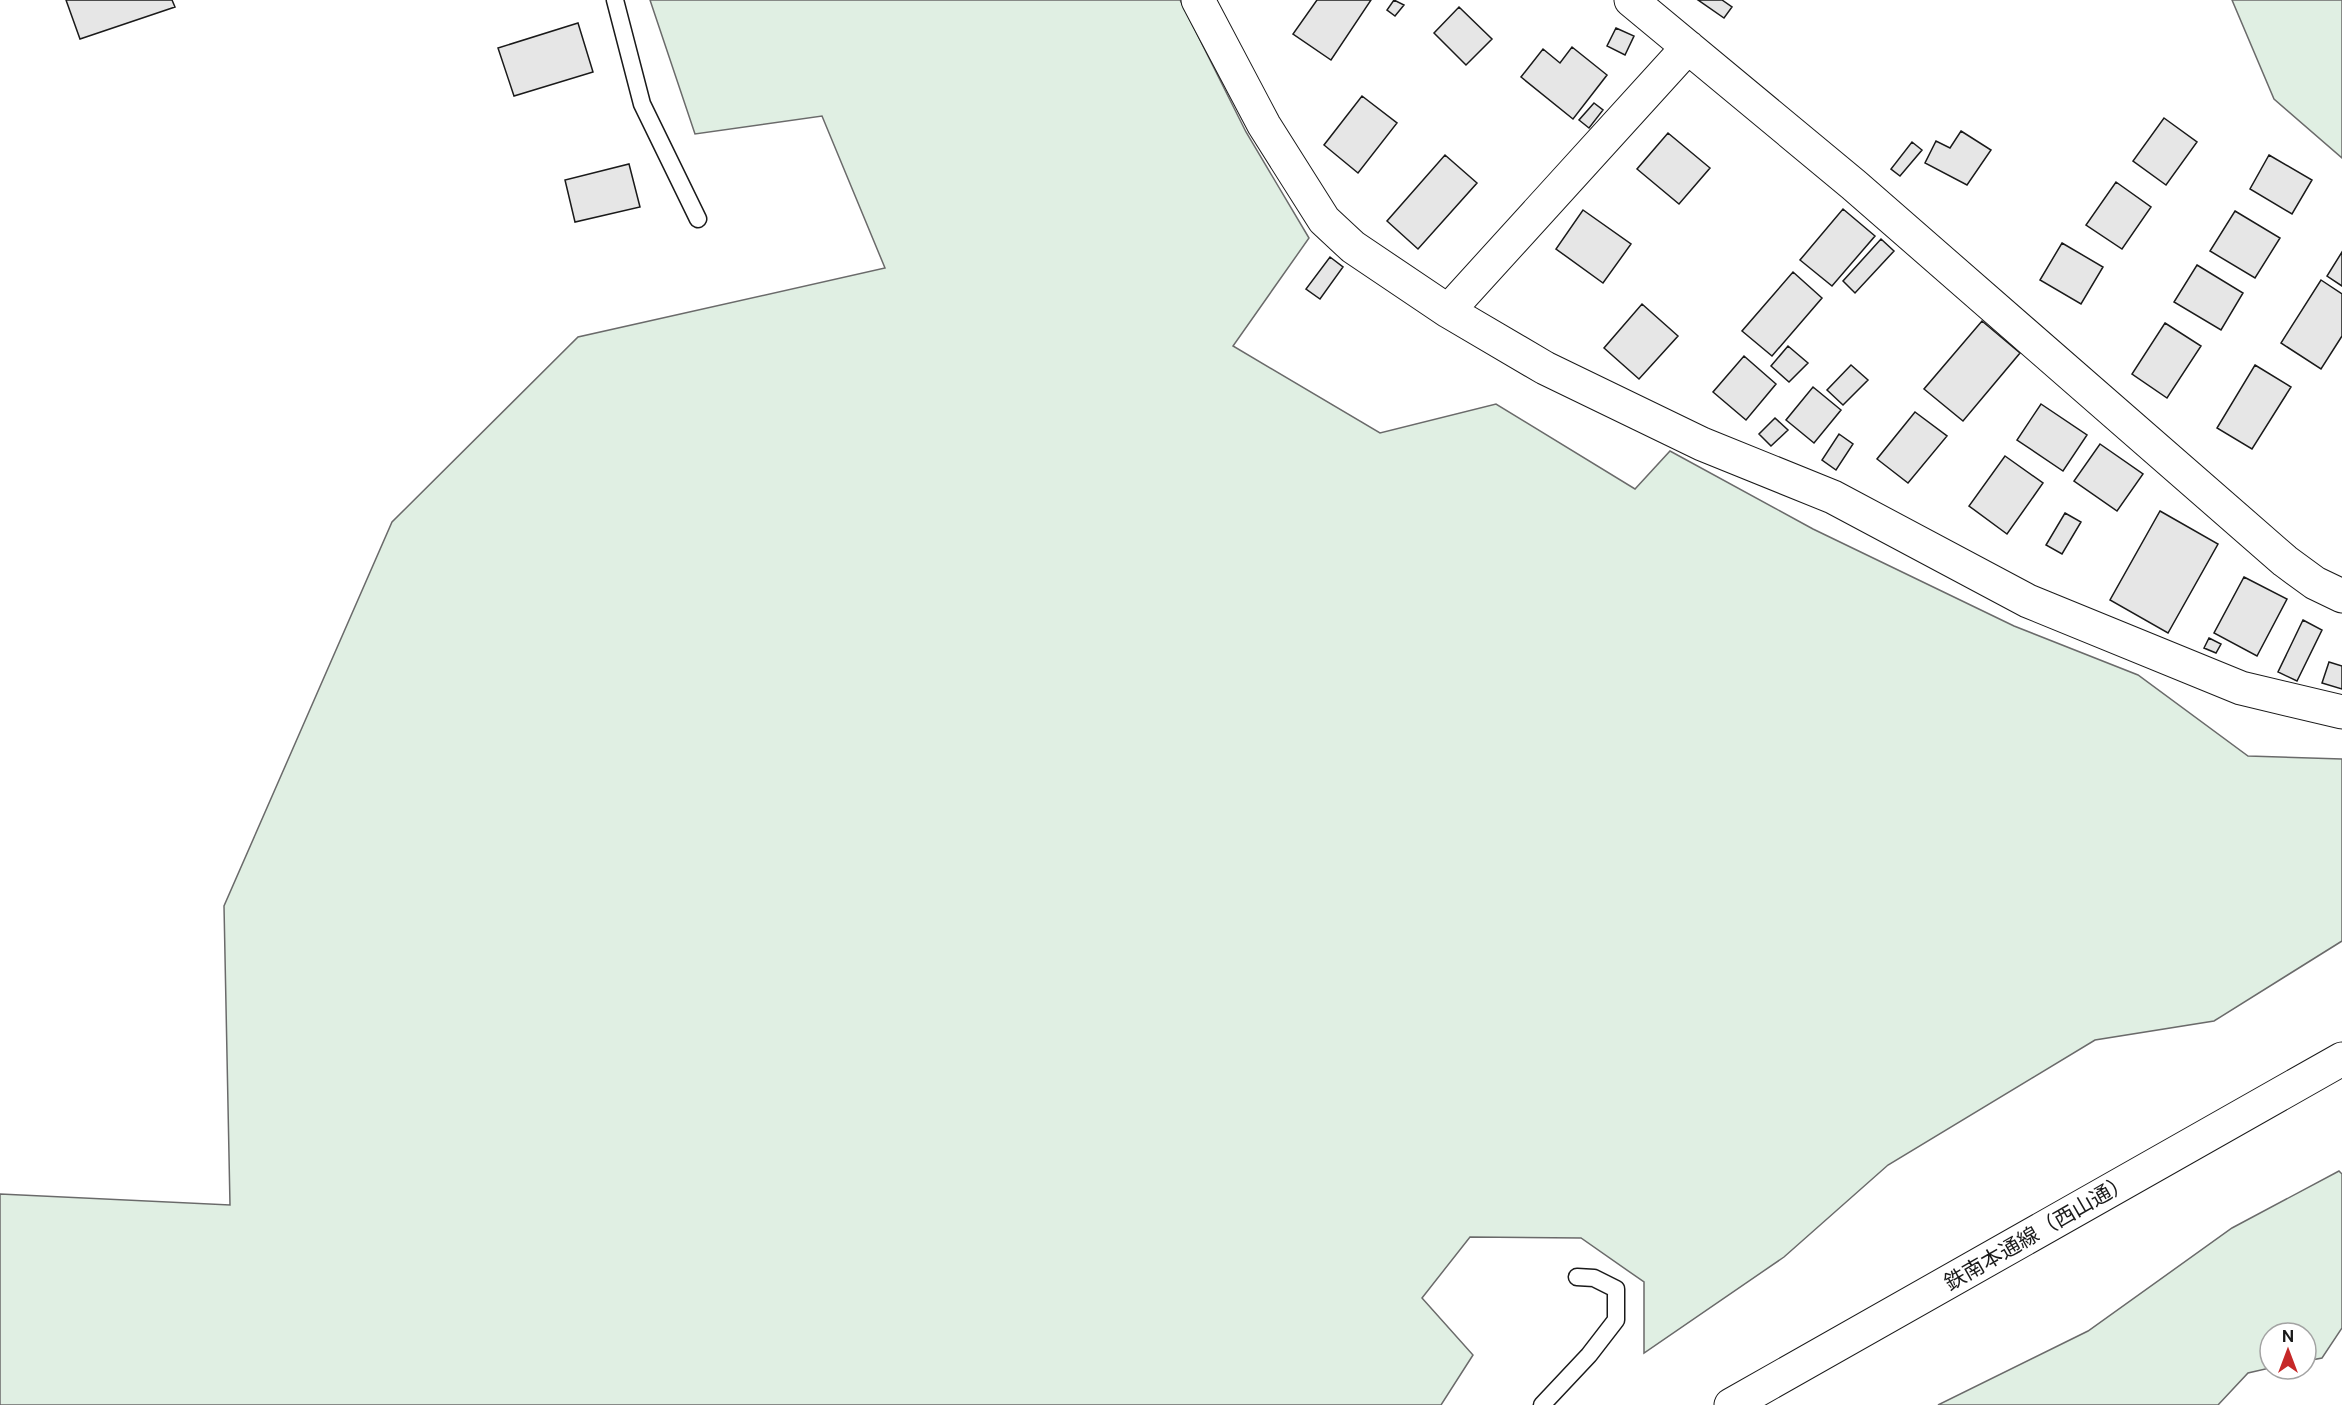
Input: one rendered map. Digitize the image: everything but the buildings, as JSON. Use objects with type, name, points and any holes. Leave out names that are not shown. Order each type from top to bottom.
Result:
[{"type":"street","points":[[1198,0],[1264,125],[1324,220],[1353,247],[1448,311],[1545,368],[1702,444],[1833,497],[2028,601],[2241,688],[2342,712]]},
{"type":"street","points":[[1631,0],[1854,185],[2285,561],[2315,583],[2342,596]]},
{"type":"street","points":[[1448,311],[1688,47]]},
{"type":"street","name":"鉄南本通線（西山通）","points":[[1731,1405],[2342,1059]]},
{"type":"lane","points":[[615,0],[642,104],[698,219]]},
{"type":"lane","points":[[1542,1405],[1589,1355],[1616,1320],[1616,1288],[1594,1278],[1576,1277]]},
{"type":"green space","points":[[650,0],[1180,0],[1246,132],[1309,238],[1233,346],[1380,433],[1496,404],[1635,489],[1670,451],[1813,529],[2014,626],[2138,675],[2248,756],[2342,759],[2342,941],[2214,1021],[2095,1040],[1888,1165],[1784,1257],[1644,1353],[1644,1282],[1581,1238],[1470,1237],[1422,1298],[1473,1355],[1441,1405],[0,1405],[0,1194],[230,1205],[224,906],[392,522],[578,337],[885,268],[822,116],[695,134]]},
{"type":"green space","points":[[2232,0],[2342,0],[2342,158],[2274,99]]},
{"type":"green space","points":[[2339,1171],[2342,1174],[2342,1328],[2322,1358],[2318,1359],[2318,1321],[2258,1321],[2258,1371],[2248,1373],[2218,1405],[1938,1405],[2088,1331],[2232,1228]]}]
